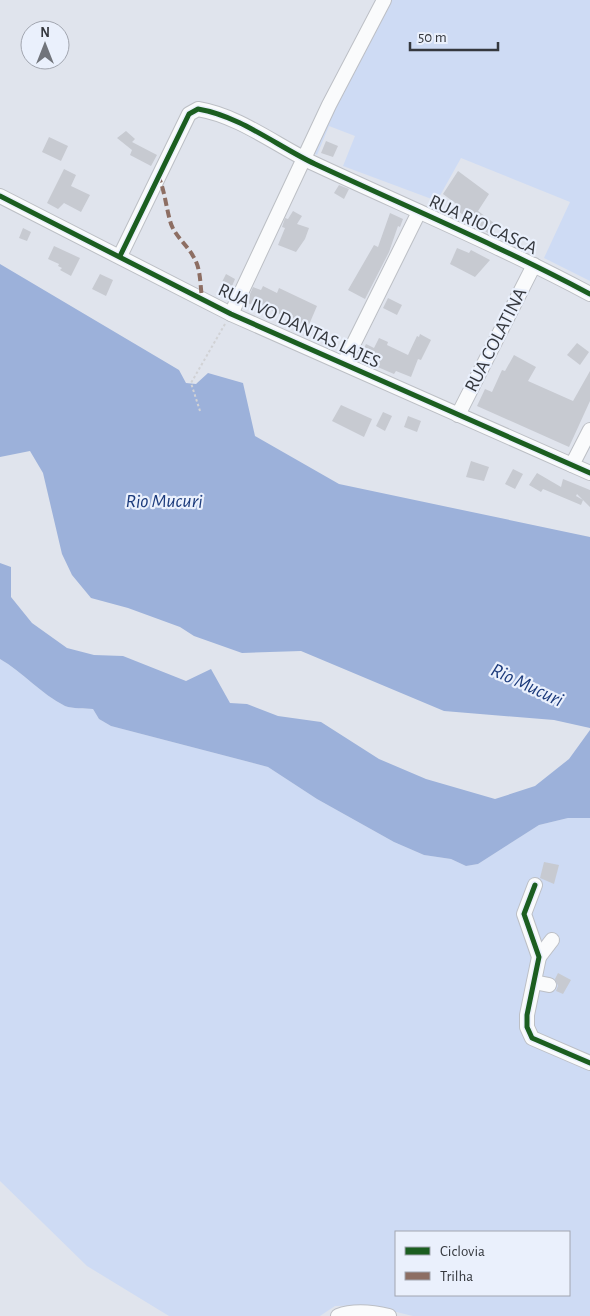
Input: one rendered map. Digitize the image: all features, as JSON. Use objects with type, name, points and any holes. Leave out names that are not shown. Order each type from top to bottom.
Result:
[{"type":"street","points":[[231,314],[329,105],[384,0]]},
{"type":"street","name":"RUA RIO CASCA","points":[[120,256],[189,114],[198,109],[212,111],[232,119],[304,159],[534,265],[590,294]]},
{"type":"street","name":"RUA IVO DANTAS LAJES","points":[[0,196],[231,314],[590,472]]},
{"type":"street","points":[[344,363],[419,212]]},
{"type":"street","name":"RUA COLATINA","points":[[458,415],[534,265]]},
{"type":"street","points":[[572,465],[590,430]]},
{"type":"street","points":[[535,886],[524,914],[539,957]]},
{"type":"street","points":[[552,940],[539,957],[527,1015],[527,1027],[532,1038],[590,1063]]},
{"type":"street","points":[[534,982],[549,985]]},
{"type":"street","points":[[338,1316],[346,1313],[373,1312],[389,1316]]},
{"type":"path","points":[[200,411],[192,383],[231,314]]},
{"type":"shaded area","points":[[389,0],[590,0],[590,281],[544,258],[570,202],[461,158],[437,201],[343,166],[355,136],[329,126],[317,155],[311,152]]},
{"type":"shaded area","points":[[0,659],[65,706],[93,709],[99,719],[111,726],[268,767],[317,799],[394,842],[424,855],[451,859],[466,866],[478,864],[539,825],[568,818],[590,818],[590,1316],[413,1316],[367,1305],[335,1306],[320,1316],[169,1316],[87,1266],[0,1181]]},
{"type":"water","name":"Rio Mucuri","points":[[0,264],[179,370],[186,383],[196,384],[208,373],[243,383],[255,436],[339,484],[590,537],[590,728],[554,720],[444,711],[301,651],[242,653],[194,636],[180,627],[128,608],[91,598],[72,575],[62,554],[43,473],[30,451],[0,457]]},
{"type":"water","name":"Rio Mucuri","points":[[0,563],[11,567],[11,597],[32,623],[67,648],[94,655],[123,656],[186,681],[211,669],[230,703],[247,704],[278,716],[321,722],[379,759],[426,779],[495,799],[535,786],[569,759],[590,730],[590,818],[568,818],[539,825],[478,864],[466,866],[451,859],[424,855],[394,842],[317,799],[268,767],[111,726],[99,719],[93,709],[68,707],[56,701],[0,659]]},
{"type":"building","points":[[126,131],[135,139],[132,142],[157,155],[151,166],[130,155],[132,150],[117,138]]},
{"type":"building","points":[[49,137],[68,146],[61,161],[42,152]]},
{"type":"building","points":[[326,141],[338,146],[333,157],[321,153]]},
{"type":"building","points":[[64,169],[76,175],[71,186],[90,195],[81,212],[64,203],[58,209],[47,203]]},
{"type":"building","points":[[458,171],[489,194],[478,211],[494,223],[488,233],[455,209],[458,205],[443,194]]},
{"type":"building","points":[[339,185],[349,189],[344,199],[334,193]]},
{"type":"building","points":[[293,211],[302,216],[297,224],[309,228],[305,239],[296,252],[278,245],[285,228],[282,227],[285,218],[288,219]]},
{"type":"building","points":[[390,213],[403,219],[400,227],[398,226],[389,252],[365,299],[348,290],[374,245],[378,247]]},
{"type":"building","points":[[23,228],[31,232],[27,241],[19,238]]},
{"type":"building","points":[[54,246],[80,258],[71,276],[60,270],[62,268],[58,266],[59,264],[48,259]]},
{"type":"building","points":[[457,248],[469,253],[471,250],[490,260],[475,277],[450,264]]},
{"type":"building","points":[[100,274],[113,280],[106,296],[92,289]]},
{"type":"building","points":[[226,274],[235,279],[230,291],[220,286]]},
{"type":"building","points":[[263,286],[277,293],[279,288],[317,306],[308,327],[267,308],[246,303],[253,287],[261,290]]},
{"type":"building","points":[[388,298],[402,305],[397,315],[383,308]]},
{"type":"building","points":[[420,334],[431,340],[421,360],[418,359],[411,377],[396,371],[394,374],[359,359],[366,344],[374,348],[379,338],[388,342],[387,345],[408,355],[417,336],[419,337]]},
{"type":"building","points":[[577,343],[589,352],[580,365],[567,355]]},
{"type":"building","points":[[514,355],[536,367],[528,381],[573,401],[590,371],[590,401],[569,447],[477,406],[485,389],[492,392],[502,370],[505,371]]},
{"type":"building","points":[[341,405],[372,419],[364,437],[332,421]]},
{"type":"building","points":[[383,412],[392,416],[385,431],[376,426]]},
{"type":"building","points":[[408,416],[421,421],[417,432],[404,427]]},
{"type":"building","points":[[471,461],[489,467],[484,481],[466,477]]},
{"type":"building","points":[[513,469],[523,474],[515,489],[505,484]]},
{"type":"building","points":[[537,473],[561,487],[563,479],[590,490],[590,507],[583,500],[581,505],[543,489],[541,492],[529,485]]},
{"type":"building","points":[[544,862],[559,865],[554,884],[540,878]]},
{"type":"building","points":[[558,973],[571,980],[563,994],[556,991],[558,986],[555,979]]},
{"type":"marked path","points":[[158,175],[171,224],[191,252],[198,266],[202,298]]},
{"type":"cycle path","points":[[120,256],[189,114],[198,109],[229,118],[315,164],[488,243],[590,294]]},
{"type":"cycle path","points":[[0,196],[231,314],[590,473]]},
{"type":"cycle path","points":[[535,885],[524,914],[539,957],[527,1015],[527,1027],[532,1038],[590,1063]]}]
